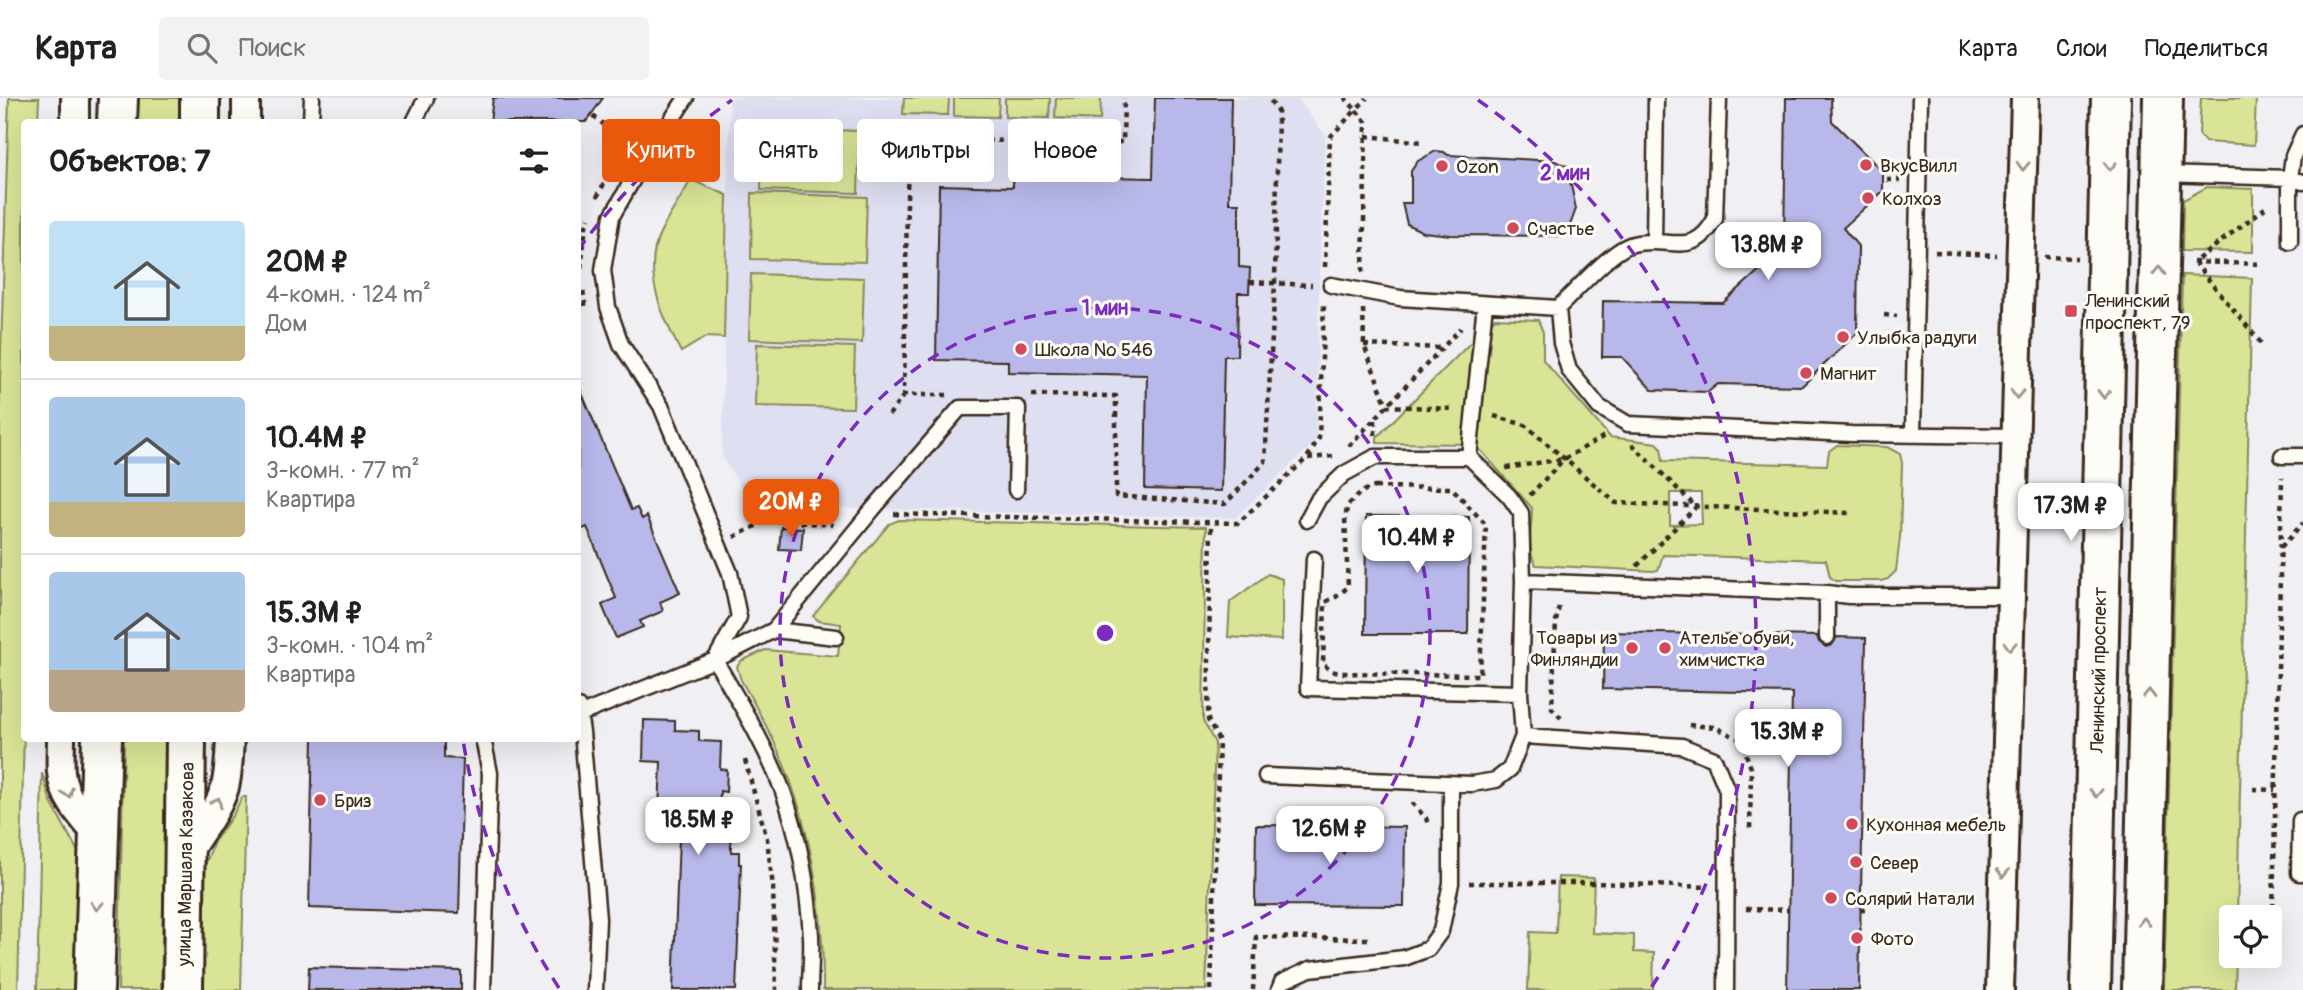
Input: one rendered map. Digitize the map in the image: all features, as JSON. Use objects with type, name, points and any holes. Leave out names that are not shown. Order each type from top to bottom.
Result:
[{"type":"main road","points":[[117,119],[118,98]]},
{"type":"main road","points":[[200,98],[200,119]]},
{"type":"main road","name":"Ленинский проспект","points":[[2091,990],[2111,98]]},
{"type":"main road","points":[[2142,990],[2162,98]]},
{"type":"main road","points":[[93,990],[102,742]]},
{"type":"main road","name":"улица Маршала Казакова","points":[[183,990],[186,742]]},
{"type":"street","points":[[75,98],[75,119]]},
{"type":"street","points":[[246,98],[246,119]]},
{"type":"street","points":[[2000,990],[2025,98]]},
{"type":"street","points":[[61,742],[61,774],[65,790],[75,808],[100,838]]},
{"type":"street","points":[[184,858],[219,801],[229,764],[230,742]]},
{"type":"lane","points":[[312,98],[312,119]]},
{"type":"lane","points":[[416,119],[426,98]]},
{"type":"lane","points":[[686,98],[637,172],[612,216],[603,270],[608,307],[621,344],[661,406],[730,573],[739,617],[715,660]]},
{"type":"lane","points":[[1654,242],[1656,98]]},
{"type":"lane","points":[[1325,286],[1400,298],[1558,308],[1612,256],[1631,244],[1695,243],[1708,233],[1715,219],[1719,98]]},
{"type":"lane","points":[[1913,434],[1920,98]]},
{"type":"lane","points":[[2290,242],[2297,180],[2293,156],[2303,134]]},
{"type":"lane","points":[[2161,174],[2297,180]]},
{"type":"lane","points":[[1469,457],[1485,304]]},
{"type":"lane","points":[[1558,308],[1561,343],[1569,370],[1599,407],[1628,424],[1852,434],[2016,436]]},
{"type":"lane","points":[[581,709],[715,660],[775,630],[960,408],[1018,408],[1016,490]]},
{"type":"lane","points":[[2282,456],[2303,456]]},
{"type":"lane","points":[[1266,776],[1472,784],[1496,780],[1510,769],[1522,736],[1521,513],[1509,496],[1469,457],[1376,457],[1344,474],[1319,498],[1307,520]]},
{"type":"lane","points":[[1314,559],[1308,688],[1520,693]]},
{"type":"lane","points":[[1523,581],[1849,596],[2012,596]]},
{"type":"lane","points":[[1827,593],[1827,637]]},
{"type":"lane","points":[[775,630],[836,637]]},
{"type":"lane","points":[[715,660],[761,743],[785,801],[796,838],[811,937],[810,990]]},
{"type":"lane","points":[[581,732],[598,919],[595,990]]},
{"type":"lane","points":[[1522,736],[1682,746],[1714,759],[1727,790],[1726,990]]},
{"type":"lane","points":[[483,990],[490,773],[484,742]]},
{"type":"lane","points":[[1279,990],[1282,982],[1310,969],[1404,958],[1427,949],[1441,931],[1451,883],[1451,784]]},
{"type":"lane","points":[[2303,820],[2300,820],[2299,873],[2303,873]]},
{"type":"path","points":[[994,141],[1123,142],[1124,98]]},
{"type":"path","points":[[1022,395],[1115,396],[1116,496],[1225,504],[1265,462],[1275,283],[1278,112],[1269,98]]},
{"type":"path","points":[[1345,98],[1366,122],[1362,291],[1364,345],[1387,407]]},
{"type":"path","points":[[718,545],[768,520],[841,526],[874,536],[894,514],[1238,523],[1307,458],[1319,438],[1330,137],[1367,98]]},
{"type":"path","points":[[593,116],[602,123]]},
{"type":"path","points":[[1366,136],[1423,142]]},
{"type":"path","points":[[889,415],[904,396],[907,182]]},
{"type":"path","points":[[2194,262],[2265,208]]},
{"type":"path","points":[[2182,261],[2263,264]]},
{"type":"path","points":[[2194,262],[2261,343]]},
{"type":"path","points":[[1250,282],[1325,286]]},
{"type":"path","points":[[1307,458],[1341,455],[1485,304]]},
{"type":"path","points":[[1364,345],[1442,348]]},
{"type":"path","points":[[904,396],[956,395]]},
{"type":"path","points":[[1387,407],[1474,410],[1525,425],[1616,503],[1851,513]]},
{"type":"path","points":[[1518,508],[1564,459],[1628,424],[1628,440],[1696,507]]},
{"type":"path","points":[[2273,905],[2282,456]]},
{"type":"path","points":[[1483,471],[1564,459]]},
{"type":"path","points":[[1375,487],[1452,488],[1486,526],[1480,675],[1340,673],[1331,671],[1323,664],[1325,602],[1348,587],[1345,517],[1348,505],[1359,494],[1375,487]]},
{"type":"path","points":[[1619,584],[1696,507]]},
{"type":"path","points":[[1211,523],[1208,720],[1219,741],[1211,990]]},
{"type":"path","points":[[2280,547],[2303,523]]},
{"type":"path","points":[[1560,718],[1552,708],[1556,621],[1559,606],[1572,601]]},
{"type":"path","points":[[742,751],[752,780],[774,887],[776,990]]},
{"type":"path","points":[[2253,789],[2275,790]]},
{"type":"path","points":[[1410,801],[1426,818],[1429,828]]},
{"type":"path","points":[[1451,883],[1594,883],[1707,887]]},
{"type":"path","points":[[1774,910],[1788,910]]},
{"type":"path","points":[[1860,911],[1868,910]]},
{"type":"path","points":[[1253,990],[1256,937],[1374,939]]},
{"type":"shaded area","name":"Школа № 546","points":[[730,98],[1297,98],[1325,135],[1316,441],[1235,518],[752,506],[722,456]]},
{"type":"green space","points":[[9,98],[39,98],[38,119],[21,119],[21,742],[24,742],[18,990],[0,990],[0,382]]},
{"type":"green space","points":[[138,98],[181,98],[180,119],[137,119]]},
{"type":"green space","points":[[904,98],[949,98],[948,115],[903,114]]},
{"type":"green space","points":[[954,98],[999,98],[998,117],[954,116]]},
{"type":"green space","points":[[1005,98],[1050,98],[1049,118],[1005,117]]},
{"type":"green space","points":[[1056,98],[1101,98],[1100,119],[1055,118]]},
{"type":"green space","points":[[2201,98],[2256,98],[2254,145],[2205,142],[2199,134]]},
{"type":"green space","points":[[843,130],[857,131],[858,193],[761,190],[761,182],[843,182]]},
{"type":"green space","points":[[690,182],[727,195],[724,338],[706,337],[681,352],[661,309],[654,279],[653,263],[660,233]]},
{"type":"green space","points":[[2207,187],[2253,189],[2253,252],[2182,251],[2183,200]]},
{"type":"green space","points":[[752,193],[867,197],[865,262],[751,259]]},
{"type":"green space","points":[[751,274],[864,278],[862,343],[749,339]]},
{"type":"green space","points":[[2182,275],[2252,278],[2237,905],[2219,905],[2219,968],[2236,968],[2235,990],[2164,990]]},
{"type":"green space","points":[[1495,318],[1538,320],[1543,332],[1543,360],[1610,437],[1657,443],[1661,447],[1663,461],[1827,465],[1829,451],[1837,445],[1887,447],[1900,454],[1900,537],[1896,571],[1882,581],[1836,581],[1830,577],[1826,560],[1663,555],[1658,570],[1653,571],[1536,565],[1530,544],[1532,508],[1475,444],[1377,443],[1377,437]],"holes":[[[1670,493],[1701,493],[1702,524],[1670,525]]]},
{"type":"green space","points":[[757,344],[855,347],[853,408],[755,406]]},
{"type":"green space","points":[[899,520],[1206,527],[1203,721],[1215,743],[1206,990],[823,990],[818,900],[808,841],[780,755],[741,680],[737,667],[741,661],[765,650],[838,656],[841,624],[819,621],[813,616],[889,524]]},
{"type":"green space","points":[[1268,574],[1282,579],[1282,640],[1228,637],[1230,602]]},
{"type":"green space","points":[[124,742],[167,742],[161,990],[118,990]]},
{"type":"green space","points":[[42,773],[51,802],[82,859],[79,990],[37,990]]},
{"type":"green space","points":[[242,797],[246,797],[241,990],[202,990],[202,873],[214,842]]},
{"type":"green space","points":[[1558,877],[1594,878],[1592,933],[1634,935],[1634,952],[1654,953],[1653,990],[1528,990],[1530,932],[1556,933]]},
{"type":"building","points":[[493,98],[603,98],[586,122],[581,122],[581,119],[490,119]]},
{"type":"building","points":[[1155,98],[1231,98],[1229,203],[1239,203],[1239,267],[1250,268],[1249,293],[1238,293],[1237,356],[1224,356],[1221,491],[1145,489],[1147,375],[1008,372],[1008,361],[936,360],[939,185],[1013,187],[1013,182],[1121,182],[1121,177],[1153,178]]},
{"type":"building","points":[[1786,98],[1831,98],[1832,121],[1883,172],[1883,191],[1843,228],[1858,246],[1857,333],[1802,386],[1718,384],[1708,392],[1652,390],[1622,357],[1602,357],[1603,301],[1723,303],[1784,248]]},
{"type":"building","points":[[1436,151],[1448,155],[1555,161],[1567,166],[1576,209],[1566,236],[1451,235],[1423,232],[1407,224],[1402,203],[1411,203],[1411,171],[1418,161]]},
{"type":"building","points":[[581,391],[631,510],[637,508],[642,519],[647,516],[680,593],[660,602],[663,611],[640,621],[643,627],[616,638],[602,605],[616,598],[587,527],[581,530]]},
{"type":"building","points":[[1366,516],[1469,517],[1468,634],[1365,634]]},
{"type":"building","points":[[781,527],[803,528],[801,550],[779,549]]},
{"type":"building","points":[[1604,632],[1817,636],[1819,642],[1826,647],[1832,645],[1837,637],[1866,638],[1859,990],[1787,990],[1792,693],[1603,689]]},
{"type":"building","points":[[644,720],[675,721],[675,730],[699,731],[699,741],[721,742],[720,769],[727,770],[726,792],[720,791],[718,840],[731,840],[731,852],[739,852],[741,864],[736,990],[673,990],[679,838],[664,837],[665,811],[659,811],[661,762],[643,761]]},
{"type":"building","points":[[313,742],[444,742],[444,758],[463,759],[459,913],[309,908]]},
{"type":"building","points":[[1256,825],[1405,827],[1404,906],[1255,905]]},
{"type":"building","points":[[309,967],[461,971],[461,990],[308,990]]},
{"type":"place","name":"ВкусВилл","points":[[1866,165]]},
{"type":"place","name":"Ozon","points":[[1442,166]]},
{"type":"place","name":"Колхоз","points":[[1868,198]]},
{"type":"place","name":"Счастье","points":[[1513,228]]},
{"type":"place","name":"Ленинский проспект, 79","points":[[2071,311]]},
{"type":"place","name":"Улыбка радуги","points":[[1843,337]]},
{"type":"place","name":"Школа № 546","points":[[1021,349]]},
{"type":"place","name":"Магнит","points":[[1806,373]]},
{"type":"place","name":"Товары из Финляндии","points":[[1632,648]]},
{"type":"place","name":"Ателье обуви, химчистка","points":[[1665,648]]},
{"type":"place","name":"Бриз","points":[[320,800]]},
{"type":"place","name":"Кухонная мебель","points":[[1852,824]]},
{"type":"place","name":"Север","points":[[1856,862]]},
{"type":"place","name":"Солярий Натали","points":[[1831,898]]},
{"type":"place","name":"Фото","points":[[1857,938]]}]
